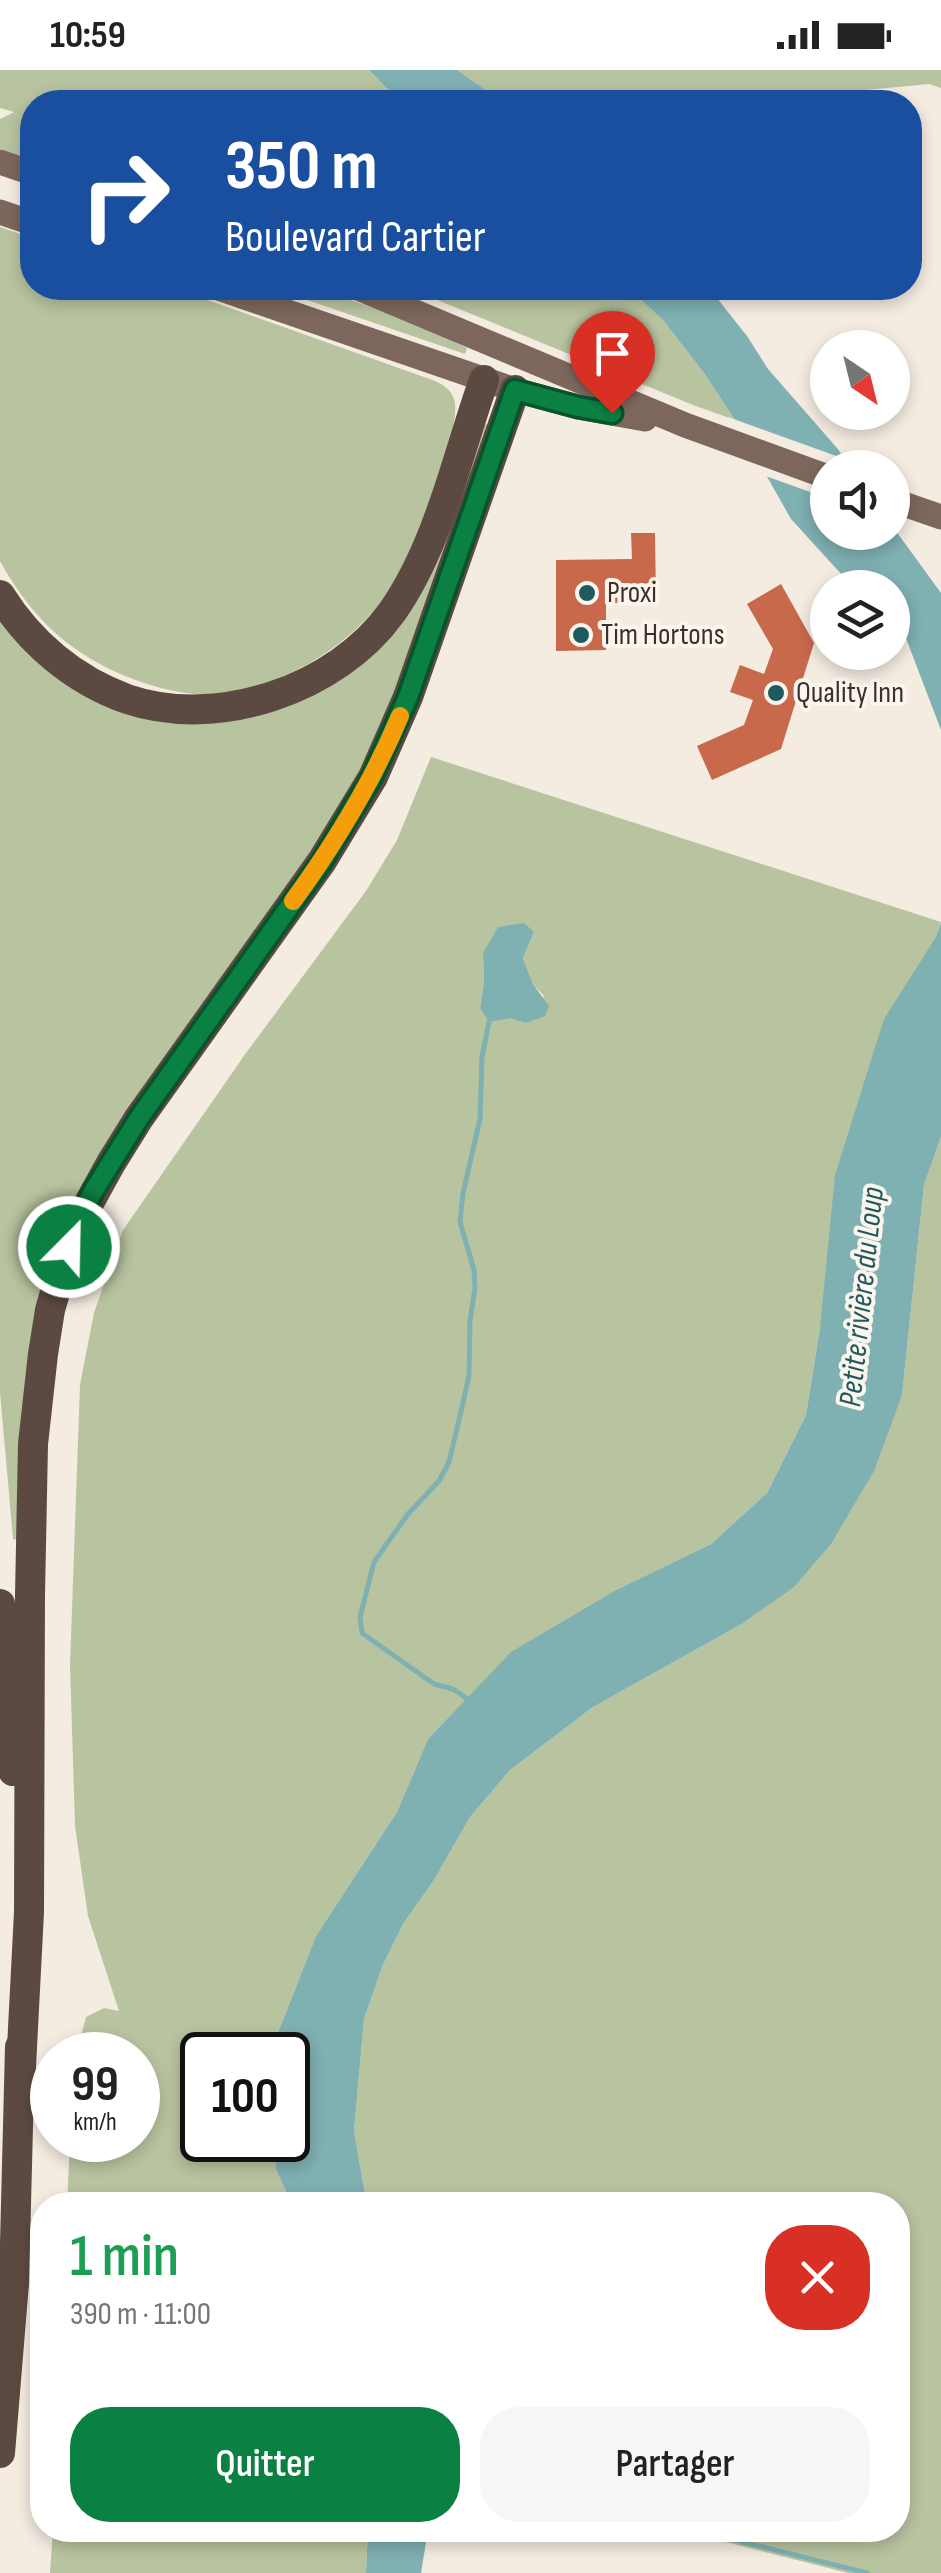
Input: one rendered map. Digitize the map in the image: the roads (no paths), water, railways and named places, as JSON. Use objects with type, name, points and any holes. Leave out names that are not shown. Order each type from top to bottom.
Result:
[{"type":"highway","points":[[0,595],[43,648],[86,680],[129,700],[184,708],[215,707],[240,704],[300,686],[348,658],[372,636],[406,592],[432,534],[484,380]]},
{"type":"highway","points":[[0,2453],[14,2282],[30,1912],[34,1444],[50,1310],[78,1221],[120,1148],[322,861],[372,777],[418,670],[515,390]]},
{"type":"highway","points":[[0,1604],[17,1829],[21,2067]]},
{"type":"main road","points":[[253,300],[515,390],[578,407],[684,426]]},
{"type":"main road","points":[[387,300],[684,426],[810,471]]},
{"type":"main road","points":[[484,380],[496,345]]},
{"type":"main road","points":[[515,390],[526,357]]},
{"type":"main road","points":[[910,507],[941,518]]},
{"type":"water","points":[[369,70],[457,70],[486,90],[388,90]]},
{"type":"water","points":[[641,300],[718,300],[768,369],[810,417],[810,430],[821,430],[838,450],[810,450],[810,540],[791,519],[704,373],[662,319]]},
{"type":"water","points":[[819,550],[910,550],[941,593],[941,730],[910,649],[910,570],[838,570]]},
{"type":"water","points":[[524,923],[534,932],[523,958],[533,984],[549,1006],[545,1016],[526,1023],[510,1018],[489,1022],[480,1008],[483,953],[498,927]]},
{"type":"water","name":"Petite rivière du Loup","points":[[941,923],[941,1137],[924,1185],[902,1395],[874,1471],[831,1544],[794,1587],[740,1625],[593,1707],[510,1770],[470,1817],[403,1924],[382,1967],[364,2019],[354,2131],[365,2192],[286,2192],[276,2162],[310,2162],[310,2032],[278,2032],[316,1936],[397,1812],[428,1739],[511,1652],[616,1590],[711,1544],[767,1493],[806,1415],[820,1328],[835,1175],[884,1019]]},
{"type":"water","points":[[367,2542],[426,2542],[421,2573],[366,2573]]},
{"type":"waterway","points":[[472,1702],[453,1689],[434,1684],[362,1633],[360,1617],[374,1562],[408,1514],[439,1481],[449,1462],[463,1403],[469,1375],[475,1288],[474,1270],[460,1222],[480,1119],[482,1057],[489,1022]]},
{"type":"waterway","points":[[743,2542],[867,2573]]},
{"type":"place","name":"Proxi","points":[[587,593]]},
{"type":"place","name":"Tim Hortons","points":[[581,635]]},
{"type":"place","name":"Quality Inn","points":[[776,693]]}]
